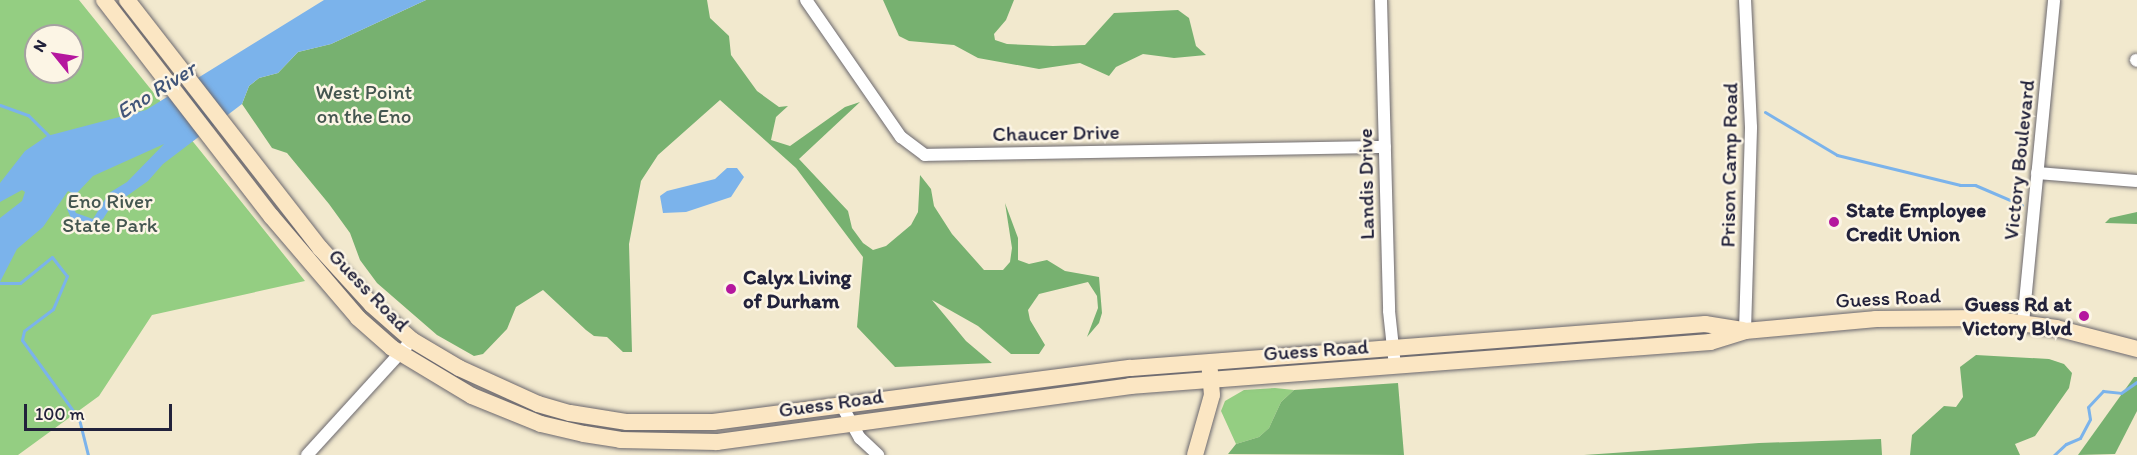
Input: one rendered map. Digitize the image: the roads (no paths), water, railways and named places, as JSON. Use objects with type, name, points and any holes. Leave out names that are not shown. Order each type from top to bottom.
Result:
[{"type":"main road","name":"Guess Road","points":[[104,0],[327,283],[358,318],[401,354],[436,377],[500,410],[541,424],[620,440],[717,442],[1210,371],[1391,349],[1705,324],[1745,331]]},
{"type":"main road","name":"Guess Road","points":[[127,0],[320,248],[372,305],[412,340],[468,373],[538,404],[627,422],[713,422],[1115,370],[1210,371],[1395,366],[1710,342],[1745,331],[1937,317],[2023,323],[2094,336],[2137,349]]},
{"type":"main road","points":[[1195,455],[1212,395],[1210,371]]},
{"type":"street","name":"Chaucer Drive","points":[[806,0],[901,137],[925,155],[1385,147]]},
{"type":"street","name":"Landis Drive","points":[[1381,0],[1391,349],[1395,366]]},
{"type":"street","name":"Prison Camp Road","points":[[1745,0],[1751,127],[1745,331]]},
{"type":"street","name":"Victory Boulevard","points":[[2023,323],[2054,0]]},
{"type":"street","points":[[2037,173],[2137,181]]},
{"type":"street","points":[[316,452],[412,340]]},
{"type":"street","points":[[842,406],[852,423],[878,455]]},
{"type":"water","points":[[324,0],[426,0],[331,44],[298,52],[278,73],[259,78],[249,86],[242,104],[163,164],[148,181],[110,208],[103,219],[90,226],[71,218],[67,209],[72,193],[68,191],[43,227],[17,249],[0,282],[0,218],[22,201],[25,192],[22,190],[0,202],[0,183],[25,151],[47,136],[146,110]],"holes":[[[164,144],[127,182],[109,193],[93,219],[76,213],[73,207],[77,193],[93,176]]]},
{"type":"water","points":[[727,168],[737,168],[744,177],[731,197],[686,212],[663,213],[660,196],[667,191],[715,179]]},
{"type":"waterway","points":[[0,105],[28,115],[50,137]]},
{"type":"waterway","points":[[1765,112],[1837,155],[1960,185],[1975,185],[2022,205]]},
{"type":"waterway","points":[[0,283],[20,283],[52,257],[67,276],[53,309],[24,331],[22,340],[79,419],[88,455]]},
{"type":"waterway","points":[[2054,455],[2066,444],[2080,438],[2090,419],[2088,407],[2103,391],[2121,393],[2137,382]]},
{"type":"place","name":"State Employee Credit Union","points":[[1834,222]]},
{"type":"place","name":"Calyx Living of Durham","points":[[731,289]]},
{"type":"place","name":"Guess Rd at Victory Blvd","points":[[2084,316]]},
{"type":"water label","name":"Eno River","points":[[156,90]]},
{"type":"park label","name":"West Point on the Eno","points":[[364,104]]},
{"type":"park label","name":"Eno River State Park","points":[[110,213]]}]
